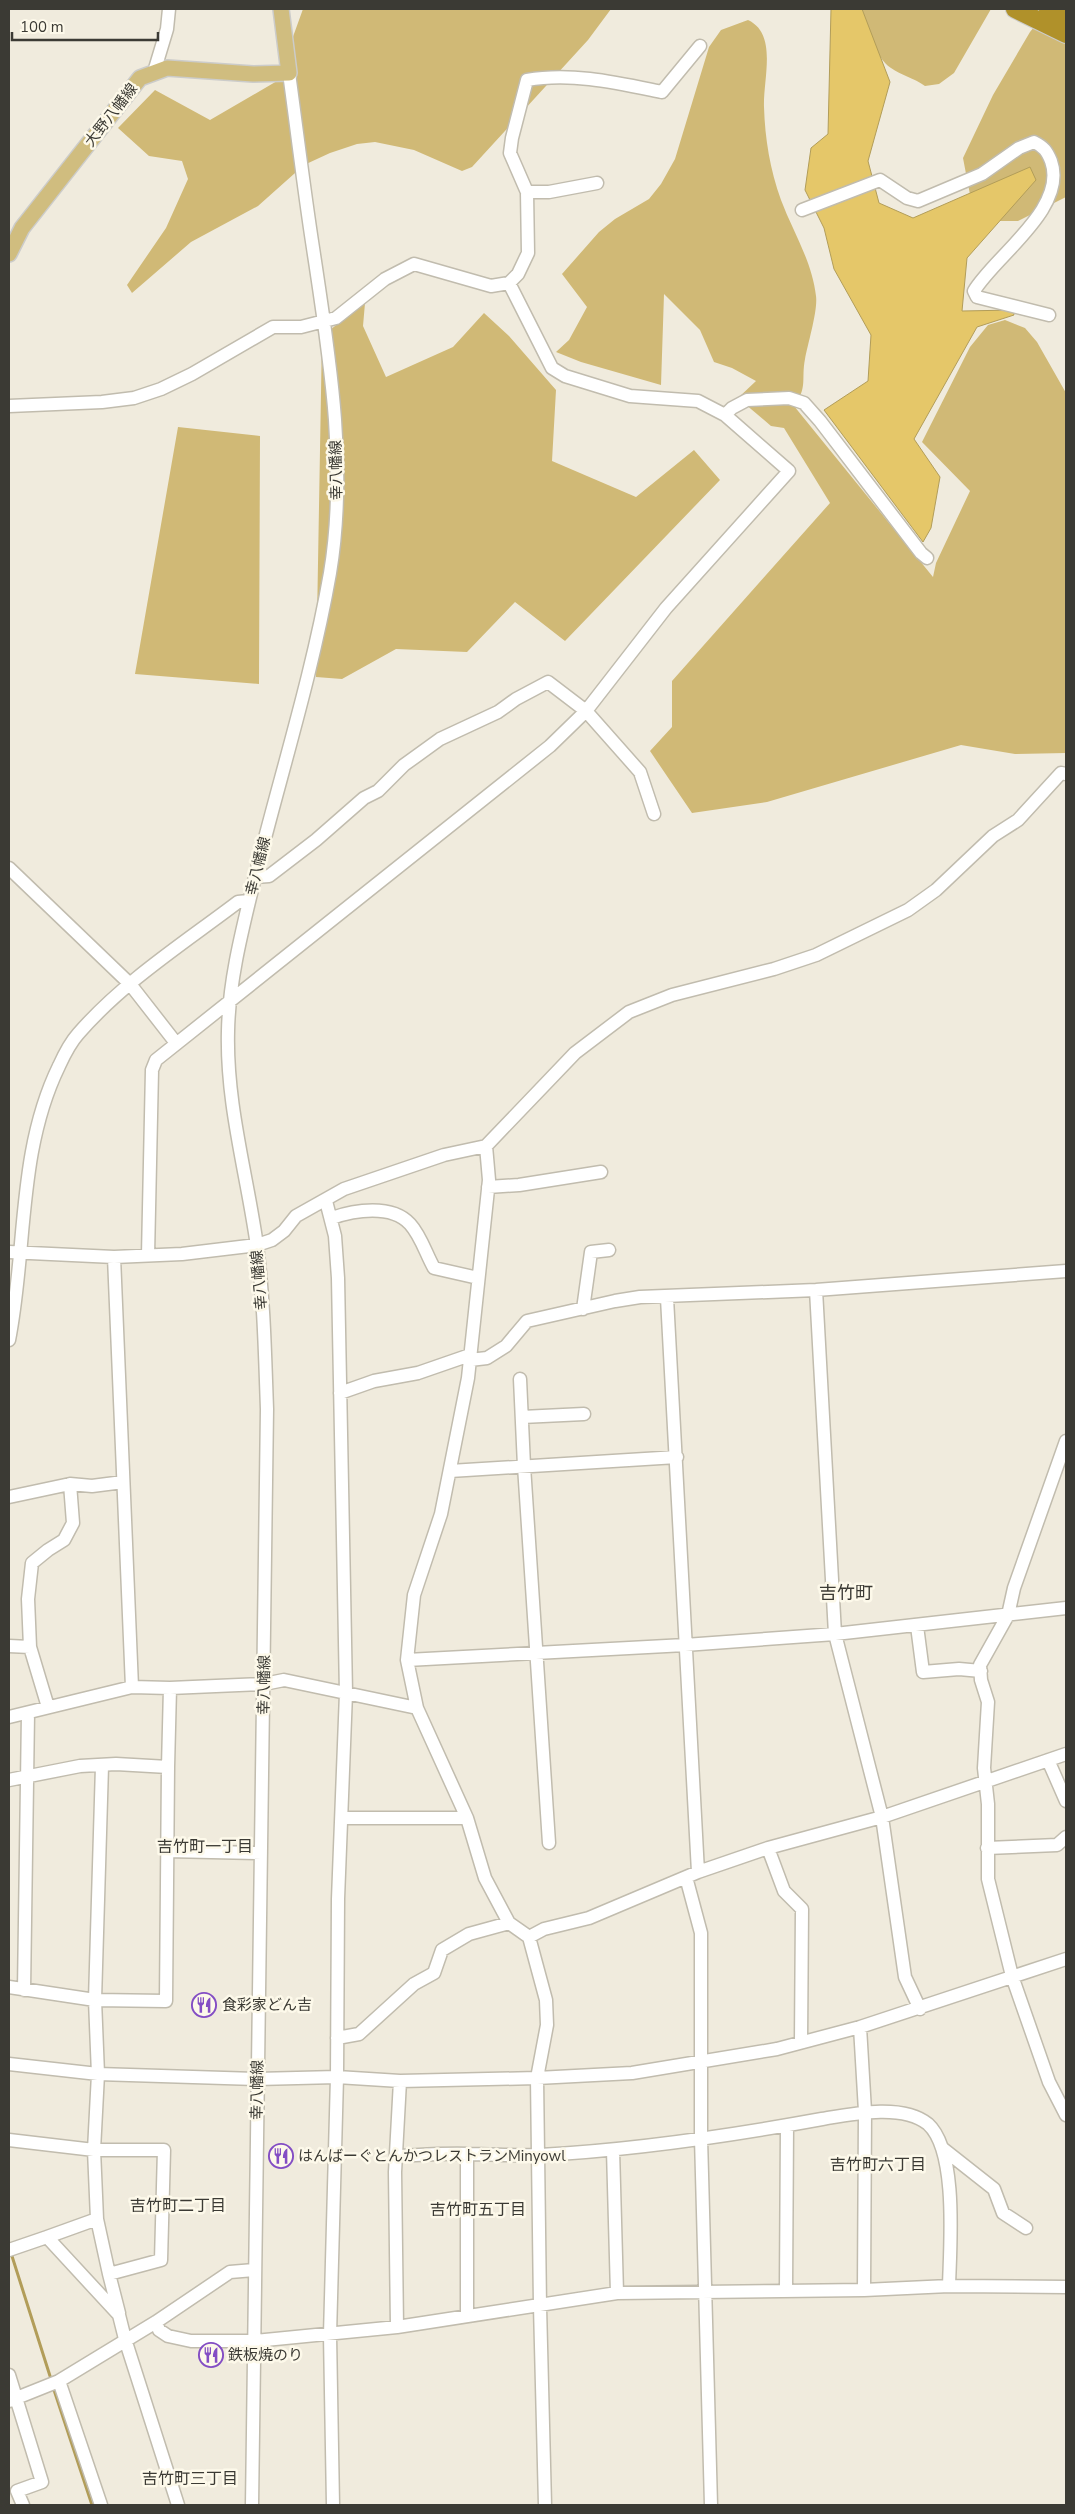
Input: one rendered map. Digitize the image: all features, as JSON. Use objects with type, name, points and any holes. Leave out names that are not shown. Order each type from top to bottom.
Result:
[{"type":"highway","points":[[1015,9],[1066,34]]},
{"type":"highway","points":[[1048,9],[1066,18]]},
{"type":"main road","points":[[281,9],[289,73]]},
{"type":"main road","name":"大野八幡線","points":[[9,254],[22,228],[140,78],[167,68],[253,74],[289,73]]},
{"type":"street","points":[[154,72],[167,29],[169,9]]},
{"type":"street","points":[[9,406],[102,402],[134,398],[161,389],[192,374],[273,327],[301,327],[325,323],[336,318],[385,278],[414,264],[491,286],[509,283],[518,274],[528,253],[527,192],[510,153],[526,80],[540,78],[598,79],[662,92],[700,46]]},
{"type":"street","name":"幸八幡線","points":[[252,2505],[267,1409],[265,1343],[256,1245],[230,1090],[228,1031],[230,1001],[248,901],[311,666],[330,570],[336,508],[336,444],[325,323],[289,73]]},
{"type":"street","points":[[805,209],[880,180],[907,198],[918,201],[982,174],[1019,148],[1034,142],[1043,146],[1047,151],[1053,168],[1052,190],[1034,222],[974,291],[977,297],[1049,315]]},
{"type":"street","points":[[527,192],[549,192],[597,183]]},
{"type":"street","points":[[148,1256],[152,1070],[156,1060],[550,746],[586,710],[666,608],[788,470],[725,415],[698,401],[630,396],[565,376],[552,368],[509,283]]},
{"type":"street","points":[[725,415],[747,400],[789,398],[804,403],[921,553],[928,558]]},
{"type":"street","points":[[255,877],[269,876],[316,840],[364,798],[378,791],[404,765],[440,739],[498,712],[516,699],[548,682],[586,710],[640,772],[654,814]]},
{"type":"street","points":[[14,1253],[114,1257],[148,1256],[256,1245],[272,1240],[284,1231],[296,1216],[353,1186],[444,1155],[486,1146],[575,1053],[629,1012],[672,995],[774,969],[816,955],[908,910],[936,890],[993,836],[1018,820],[1060,773],[1066,774]]},
{"type":"street","points":[[9,868],[130,984],[176,1043]]},
{"type":"street","points":[[9,1340],[18,1286],[14,1253],[28,1169],[39,1119],[52,1081],[77,1034],[130,984],[238,902],[248,901]]},
{"type":"street","points":[[486,1146],[488,1186],[470,1358],[442,1514],[414,1595],[407,1660],[417,1708],[467,1818],[486,1878],[509,1923],[529,1937],[546,2000],[547,2025],[537,2078],[545,2505]]},
{"type":"street","points":[[488,1186],[519,1185],[602,1172]]},
{"type":"street","points":[[326,1201],[332,1218],[338,1278],[346,1693],[338,1899],[337,2077],[330,2335],[332,2505]]},
{"type":"street","points":[[332,1218],[345,1214],[381,1211],[396,1214],[409,1222],[434,1268],[478,1278]]},
{"type":"street","points":[[583,1309],[591,1252],[609,1250]]},
{"type":"street","points":[[114,1257],[132,1687]]},
{"type":"street","points":[[340,1393],[374,1381],[418,1373],[470,1358],[487,1358],[506,1346],[528,1321],[631,1298],[667,1298],[816,1290],[1066,1271]]},
{"type":"street","points":[[816,1290],[835,1634],[882,1817],[905,1977],[920,2009]]},
{"type":"street","points":[[667,1298],[677,1458],[692,1875],[701,1933],[702,2138],[711,2505]]},
{"type":"street","points":[[520,1379],[549,1843]]},
{"type":"street","points":[[522,1417],[584,1414]]},
{"type":"street","points":[[1066,1441],[1014,1588],[1008,1615],[980,1665],[981,1680],[988,1702],[984,1783],[988,1804],[988,1879],[1012,1976],[1049,2082],[1066,2115]]},
{"type":"street","points":[[450,1471],[677,1458]]},
{"type":"street","points":[[9,1497],[70,1484],[92,1486],[123,1482]]},
{"type":"street","points":[[48,1707],[30,1647],[28,1599],[32,1563],[64,1540],[73,1522],[70,1484]]},
{"type":"street","points":[[407,1660],[685,1645],[835,1634],[1066,1608]]},
{"type":"street","points":[[917,1626],[923,1672],[959,1669],[981,1670]]},
{"type":"street","points":[[9,1646],[30,1647]]},
{"type":"street","points":[[9,1717],[132,1687],[170,1688],[264,1684],[284,1680],[417,1708]]},
{"type":"street","points":[[9,1987],[95,2000],[166,2000],[170,1688]]},
{"type":"street","points":[[24,1990],[28,1712]]},
{"type":"street","points":[[529,1937],[544,1929],[589,1918],[692,1875],[768,1848],[882,1817],[1066,1754]]},
{"type":"street","points":[[1048,1760],[1066,1801]]},
{"type":"street","points":[[9,1780],[80,1766],[168,1767]]},
{"type":"street","points":[[102,1766],[95,2000],[98,2074],[94,2150],[97,2219],[125,2339],[178,2505]]},
{"type":"street","points":[[342,1818],[467,1818]]},
{"type":"street","points":[[987,1848],[1057,1845],[1066,1837]]},
{"type":"street","points":[[768,1848],[784,1891],[802,1909],[801,2042]]},
{"type":"street","points":[[168,1851],[261,1853]]},
{"type":"street","points":[[337,2038],[359,2034],[414,1984],[434,1973],[442,1950],[470,1934],[509,1923]]},
{"type":"street","points":[[9,2064],[98,2074],[257,2079],[337,2077],[400,2081],[537,2078],[632,2073],[702,2063],[801,2042],[860,2027],[920,2009],[1066,1959]]},
{"type":"street","points":[[860,2027],[865,2111],[864,2290]]},
{"type":"street","points":[[397,2327],[397,2156],[400,2081]]},
{"type":"street","points":[[397,2156],[467,2154],[539,2155],[613,2150],[787,2125],[865,2111],[903,2113],[914,2116],[928,2125],[940,2140],[946,2160],[951,2211],[949,2286]]},
{"type":"street","points":[[786,2289],[787,2125]]},
{"type":"street","points":[[9,2140],[94,2150],[164,2150],[161,2260],[109,2274]]},
{"type":"street","points":[[942,2148],[994,2189],[1003,2213],[1026,2228]]},
{"type":"street","points":[[613,2150],[616,2293]]},
{"type":"street","points":[[466,2316],[467,2154]]},
{"type":"street","points":[[9,2250],[97,2219]]},
{"type":"street","points":[[47,2237],[119,2315]]},
{"type":"street","points":[[13,2399],[59,2381],[125,2339],[156,2322],[230,2272],[254,2270]]},
{"type":"street","points":[[156,2322],[159,2330],[168,2336],[191,2342],[255,2341],[397,2327],[616,2293],[705,2293],[786,2289],[864,2290],[949,2286],[1030,2285],[1066,2287]]},
{"type":"street","points":[[9,2376],[13,2399],[42,2482],[17,2491],[23,2505]]},
{"type":"street","points":[[59,2381],[101,2505]]},
{"type":"shaded area","points":[[303,9],[611,9],[588,40],[472,167],[462,171],[414,150],[375,142],[357,144],[330,153],[304,165],[258,206],[191,242],[132,293],[127,285],[166,228],[188,179],[182,161],[149,156],[118,128],[155,90],[210,120],[277,81]]},
{"type":"shaded area","points":[[831,9],[862,9],[890,82],[868,161],[879,203],[913,218],[1030,167],[1036,180],[967,258],[962,311],[1013,310],[1014,315],[977,327],[914,439],[940,477],[931,528],[923,542],[824,410],[868,381],[871,335],[834,269],[824,228],[805,190],[811,148],[828,134]]},
{"type":"shaded area","points":[[862,9],[991,9],[954,73],[939,84],[925,86],[891,68],[880,57]]},
{"type":"shaded area","points":[[1066,9],[1066,197],[1018,221],[996,221],[972,205],[963,158],[993,95],[1030,32],[1047,11]]},
{"type":"shaded area","points":[[748,20],[757,27],[763,36],[766,46],[764,107],[767,142],[774,177],[781,200],[811,271],[816,296],[814,318],[804,366],[803,388],[794,406],[933,577],[936,563],[970,491],[922,442],[970,347],[988,325],[1005,320],[1025,328],[1037,342],[1066,393],[1066,753],[1015,754],[961,745],[767,802],[692,813],[650,751],[672,727],[672,681],[830,503],[784,428],[771,426],[738,398],[756,381],[732,368],[714,362],[700,330],[664,294],[661,385],[581,362],[556,352],[569,340],[587,307],[562,274],[599,232],[615,219],[649,199],[661,184],[675,159],[709,47],[721,30]]},
{"type":"shaded area","points":[[365,303],[363,326],[386,377],[453,347],[484,313],[509,336],[556,390],[552,461],[636,497],[694,450],[720,480],[565,641],[515,602],[467,652],[396,649],[342,679],[316,677],[322,336]]},
{"type":"shaded area","points":[[178,427],[260,436],[259,684],[135,674]]},
{"type":"waterway","points":[[11,2253],[50,2376]]},
{"type":"waterway","points":[[54,2390],[92,2505]]},
{"type":"place","name":"食彩家どん吉","points":[[204,2005]]},
{"type":"place","name":"はんばーぐとんかつレストランMinyowl","points":[[281,2156]]},
{"type":"place","name":"鉄板焼のり","points":[[211,2355]]},
{"type":"district","name":"吉竹町","points":[[846,1593]]},
{"type":"district","name":"吉竹町一丁目","points":[[205,1847]]},
{"type":"district","name":"吉竹町六丁目","points":[[878,2165]]},
{"type":"district","name":"吉竹町二丁目","points":[[178,2206]]},
{"type":"district","name":"吉竹町五丁目","points":[[478,2210]]},
{"type":"district","name":"吉竹町三丁目","points":[[190,2479]]}]
